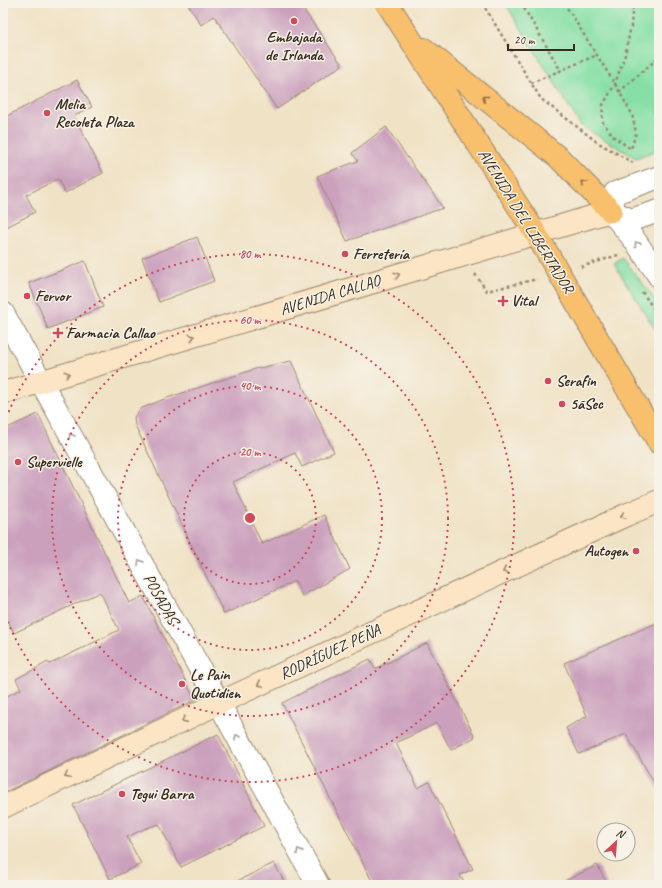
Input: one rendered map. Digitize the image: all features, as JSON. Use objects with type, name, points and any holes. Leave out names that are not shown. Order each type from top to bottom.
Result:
[{"type":"main road","name":"AVENIDA DEL LIBERTADOR","points":[[387,3],[536,234],[659,443]]},
{"type":"main road","points":[[410,39],[558,157],[611,211]]},
{"type":"street","points":[[611,211],[615,193],[659,177]]},
{"type":"street","points":[[611,211],[631,220],[659,211]]},
{"type":"street","points":[[611,211],[636,242],[659,276]]},
{"type":"street","name":"AVENIDA CALLAO","points":[[3,393],[611,211]]},
{"type":"street","name":"POSADAS","points":[[3,313],[318,885]]},
{"type":"street","name":"RODRÍGUEZ PEÑA","points":[[3,807],[219,703],[619,518],[659,501]]},
{"type":"path","points":[[482,3],[541,99],[597,142],[631,161]]},
{"type":"path","points":[[521,3],[560,71]]},
{"type":"path","points":[[564,3],[615,84],[632,114],[636,133],[631,149],[614,137],[602,121],[604,106],[615,84],[625,55],[634,3]]},
{"type":"path","points":[[531,83],[597,55]]},
{"type":"path","points":[[619,92],[659,57]]},
{"type":"green space","points":[[505,3],[659,3],[659,149],[636,158],[581,126]]},
{"type":"green space","points":[[623,258],[659,305],[659,335],[614,264]]},
{"type":"building","points":[[187,3],[299,3],[342,65],[277,109],[214,16],[201,25]]},
{"type":"building","points":[[77,80],[92,107],[74,116],[103,173],[65,193],[58,179],[26,195],[35,212],[3,229],[3,118]]},
{"type":"building","points":[[386,127],[443,208],[347,241],[317,176],[358,161],[352,153]]},
{"type":"building","points":[[197,237],[214,281],[159,302],[142,258]]},
{"type":"building","points":[[85,261],[103,307],[48,329],[29,283]]},
{"type":"building","points":[[291,361],[334,452],[302,467],[295,453],[233,482],[262,544],[324,515],[350,569],[302,596],[295,581],[224,614],[135,425],[134,417],[140,409],[167,398],[255,369]]},
{"type":"building","points":[[38,414],[129,603],[143,596],[195,700],[3,793],[3,698],[21,689],[16,679],[48,662],[50,664],[119,630],[100,592],[14,633],[3,610],[3,430]]},
{"type":"building","points":[[659,622],[659,791],[626,734],[579,754],[566,728],[587,716],[564,663]]},
{"type":"building","points":[[427,643],[475,737],[451,750],[437,723],[396,743],[418,788],[429,782],[473,869],[460,875],[465,885],[374,885],[282,703],[370,659],[375,669]]},
{"type":"building","points":[[218,734],[264,826],[181,867],[159,824],[144,829],[127,837],[141,864],[110,879],[73,805]]},
{"type":"building","points":[[274,863],[286,885],[229,885]]},
{"type":"building","points":[[597,865],[608,885],[557,885]]},
{"type":"place","name":"Embajada de Irlanda","points":[[294,21]]},
{"type":"place","name":"Melia Recoleta Plaza","points":[[47,113]]},
{"type":"place","name":"Ferretería","points":[[345,254]]},
{"type":"place","name":"Fervor","points":[[27,296]]},
{"type":"place","name":"Vital","points":[[503,301]]},
{"type":"place","name":"Farmacia Callao","points":[[58,333]]},
{"type":"place","name":"Serafin","points":[[548,381]]},
{"type":"place","name":"5āSec","points":[[562,404]]},
{"type":"place","name":"Supervielle","points":[[18,462]]},
{"type":"place","name":"Autogen","points":[[636,551]]},
{"type":"place","name":"Le Pain Quotidien","points":[[182,684]]},
{"type":"place","name":"Tegui Barra","points":[[122,794]]}]
